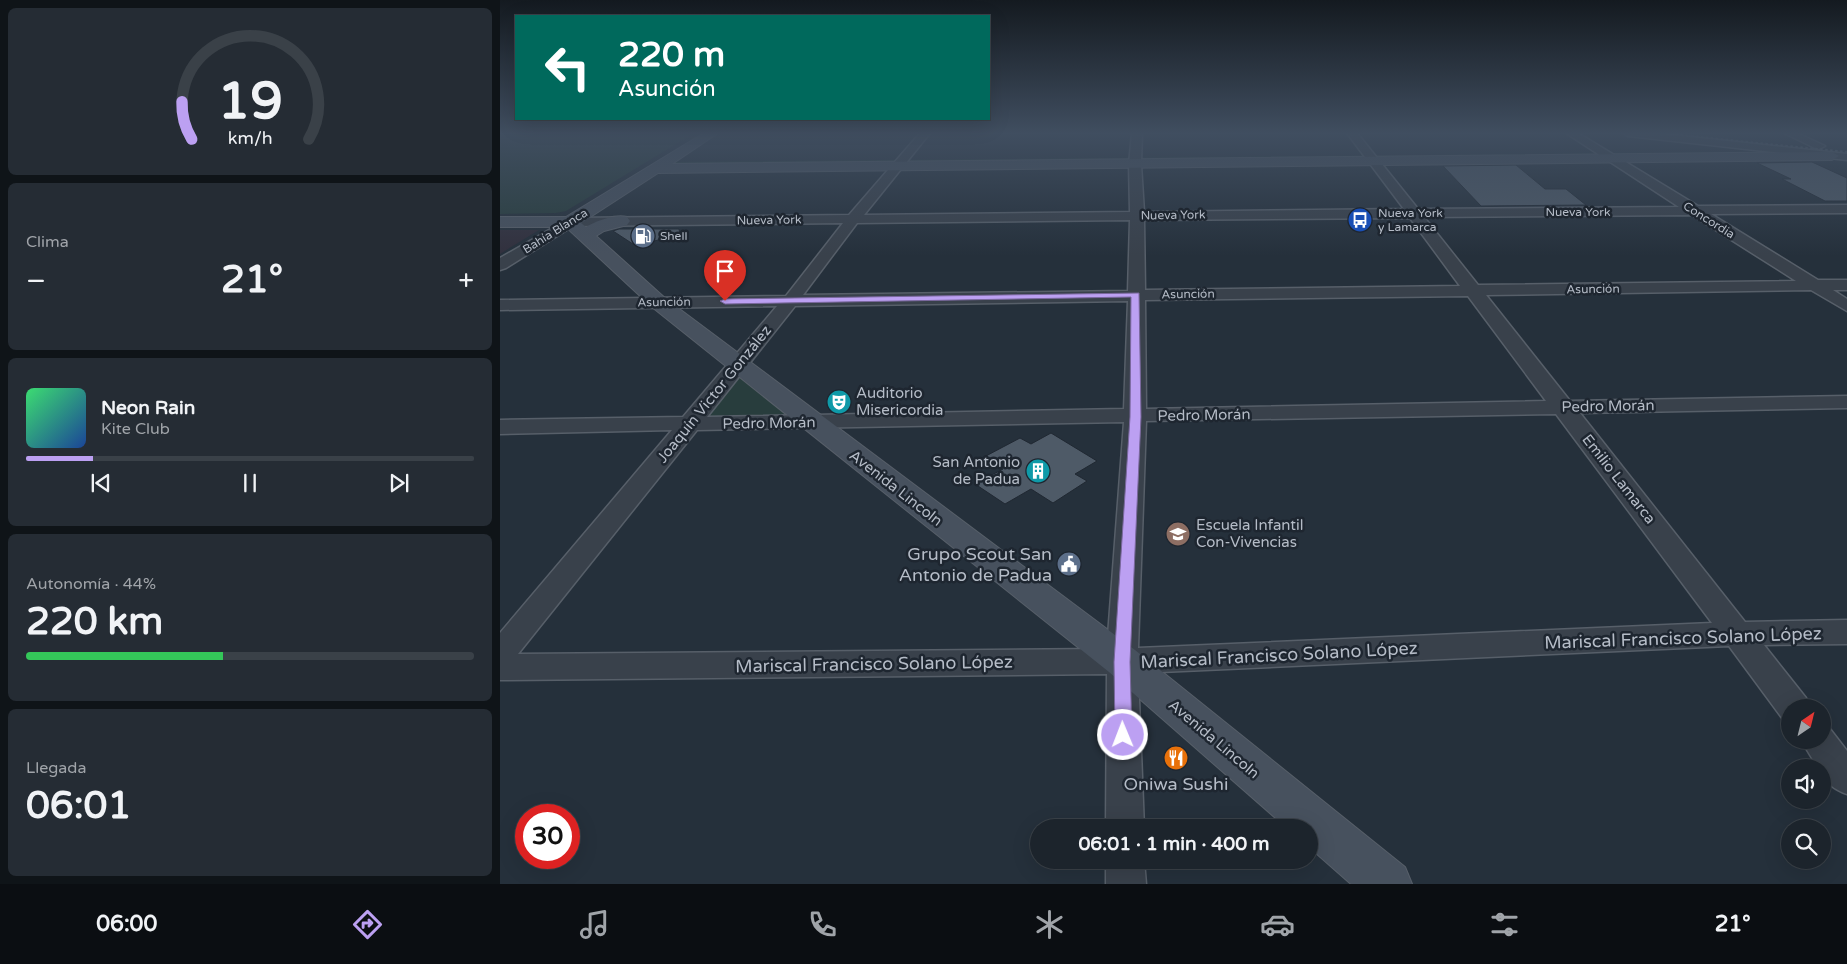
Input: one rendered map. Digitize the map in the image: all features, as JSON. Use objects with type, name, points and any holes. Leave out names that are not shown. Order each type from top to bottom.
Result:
[{"type":"street","name":"Bahía Blanca","points":[[500,265],[645,174]]},
{"type":"street","name":"Joaquín Victor González","points":[[500,655],[791,300],[854,218],[891,174]]},
{"type":"street","points":[[1125,819],[1122,662],[1135,417],[1137,215],[1135,174]]},
{"type":"street","name":"Emilio Lamarca","points":[[1382,174],[1564,407],[1787,699]]},
{"type":"street","name":"Concordia","points":[[1637,174],[1847,306]]},
{"type":"street","name":"Nueva York","points":[[500,222],[1847,209]]},
{"type":"street","points":[[584,236],[598,227],[621,221]]},
{"type":"street","name":"Avenida Lincoln","points":[[570,222],[659,303],[810,422],[1122,662],[1388,884]]},
{"type":"street","name":"Asunción","points":[[500,305],[1847,284]]},
{"type":"street","name":"Pedro Morán","points":[[500,427],[1135,417],[1847,402]]},
{"type":"street","name":"Mariscal Francisco Solano López","points":[[500,667],[1122,662],[1739,634],[1847,632]]},
{"type":"street","points":[[1825,749],[1847,778]]},
{"type":"street","points":[[1125,869],[1126,884]]},
{"type":"shaded area","points":[[500,230],[539,230],[500,254]]},
{"type":"green space","points":[[500,174],[626,174],[566,211],[556,213],[500,214]]},
{"type":"green space","points":[[738,364],[810,422],[689,424]]},
{"type":"building","points":[[1451,174],[1527,174],[1545,189],[1566,189],[1586,205],[1481,206]]},
{"type":"building","points":[[1781,174],[1839,174],[1847,178],[1847,201],[1825,201],[1782,179],[1791,179]]},
{"type":"building","name":"Shell","points":[[619,229],[679,229],[680,234],[636,246],[613,231]]},
{"type":"building","name":"San Antonio de Padua","points":[[1051,433],[1097,461],[1075,474],[1087,481],[1053,503],[1031,489],[1005,504],[975,484],[1003,469],[984,457],[1020,438],[1031,444]]},
{"type":"place","name":"Nueva York y Lamarca","points":[[1360,220]]},
{"type":"place","name":"Shell","points":[[643,236]]},
{"type":"place","name":"Auditorio Misericordia","points":[[839,402]]},
{"type":"place","name":"San Antonio de Padua","points":[[1038,471]]},
{"type":"place","name":"Escuela Infantil Con-Vivencias","points":[[1178,534]]},
{"type":"place","name":"Grupo Scout San Antonio de Padua","points":[[1069,564]]},
{"type":"place","name":"Oniwa Sushi","points":[[1176,758]]},
{"type":"route","points":[[725,301],[1136,295],[1135,417],[1122,662],[1123,735]]}]
